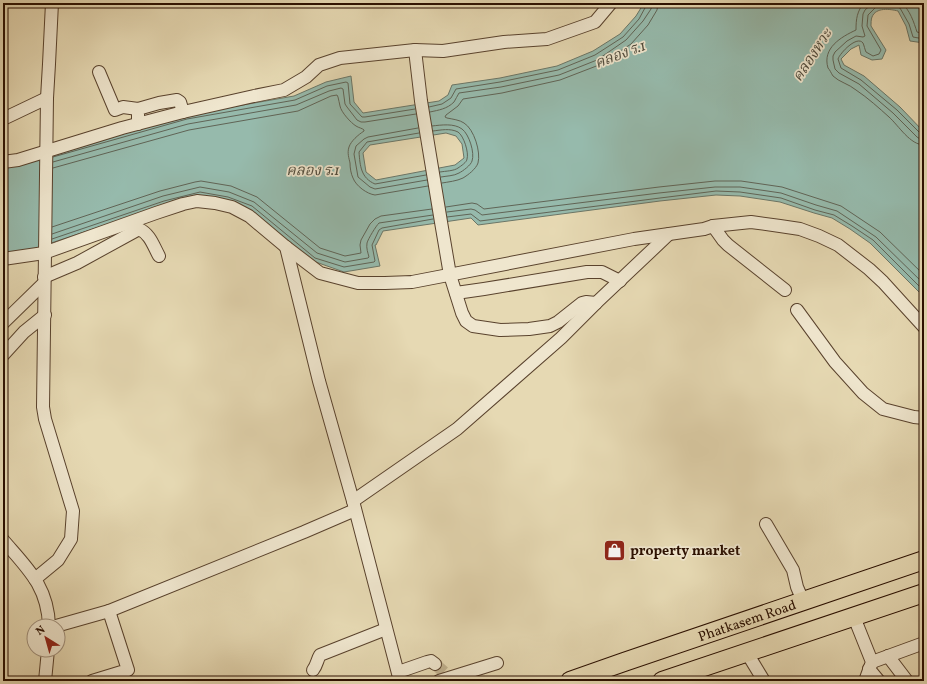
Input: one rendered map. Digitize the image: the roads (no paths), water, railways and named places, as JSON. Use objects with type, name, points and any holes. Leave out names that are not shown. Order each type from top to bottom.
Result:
[{"type":"highway","name":"Phatkasem Road","points":[[570,681],[924,560]]},
{"type":"highway","points":[[662,681],[924,593]]},
{"type":"street","points":[[35,579],[58,560],[71,539],[73,511],[45,419],[43,407],[47,98],[50,64],[52,3]]},
{"type":"street","points":[[3,162],[46,153],[122,128],[183,112],[284,90],[306,77],[319,65],[340,58],[415,50],[443,51],[504,42],[547,39],[595,22],[611,3]]},
{"type":"street","points":[[415,50],[421,101],[450,275],[462,313],[466,320],[474,326],[500,330],[529,329],[550,326],[558,322],[582,303],[586,302],[596,304]]},
{"type":"street","points":[[99,72],[122,128]]},
{"type":"street","points":[[3,119],[47,98]]},
{"type":"street","points":[[115,110],[123,107],[138,109],[177,100],[180,102],[183,112]]},
{"type":"street","points":[[138,109],[138,124]]},
{"type":"street","points":[[3,258],[44,251],[183,204],[197,201],[232,207],[249,216],[320,273],[358,283],[412,282],[634,239],[704,229],[713,226],[751,222],[800,230],[819,236],[838,245],[854,256],[883,282],[924,327]]},
{"type":"street","points":[[713,226],[728,245],[785,290]]},
{"type":"street","points":[[3,323],[44,280],[139,229],[145,231],[149,236],[159,256]]},
{"type":"street","points":[[66,623],[109,611],[304,532],[354,505],[456,428],[562,338],[669,234]]},
{"type":"street","points":[[286,247],[319,381],[354,505],[386,629],[402,676],[427,662],[431,661],[435,664]]},
{"type":"street","points":[[456,293],[588,272],[602,272],[620,281]]},
{"type":"street","points":[[797,310],[835,362],[868,397],[883,409],[924,418]]},
{"type":"street","points":[[3,355],[24,332],[45,315]]},
{"type":"street","points":[[766,524],[793,570],[797,587],[803,602]]},
{"type":"street","points":[[3,540],[30,571],[35,579],[44,595],[47,606],[48,618]]},
{"type":"street","points":[[92,681],[128,670],[109,611]]},
{"type":"street","points":[[854,617],[871,666],[879,681]]},
{"type":"street","points":[[313,670],[316,667],[320,656],[386,629]]},
{"type":"street","points":[[865,681],[871,666],[888,656],[924,643]]},
{"type":"street","points":[[747,652],[764,681]]},
{"type":"street","points":[[888,656],[907,681]]},
{"type":"street","points":[[46,681],[47,658]]},
{"type":"street","points":[[446,678],[497,663]]},
{"type":"water","points":[[644,3],[924,3],[924,43],[910,41],[906,26],[898,11],[887,9],[880,10],[872,17],[871,26],[886,50],[882,59],[872,60],[861,55],[859,45],[851,49],[841,59],[844,65],[864,76],[900,107],[924,132],[924,297],[870,243],[832,218],[780,202],[740,196],[716,195],[660,201],[478,225],[471,218],[383,231],[375,245],[380,266],[344,272],[313,261],[250,210],[165,205],[33,249],[3,254],[3,167],[186,115],[294,96],[326,82],[351,76],[354,102],[363,113],[439,101],[448,95],[452,85],[500,78],[557,66],[593,51],[620,34],[636,16]],"holes":[[[446,133],[456,136],[462,144],[464,158],[455,165],[376,180],[366,172],[363,153],[370,145]]]},
{"type":"tunnel","points":[[435,664],[445,673]]},
{"type":"place","name":"property market","points":[[615,550]]},
{"type":"water label","name":"คลอง ร.1","points":[[620,54]]},
{"type":"water label","name":"คลองหวะ","points":[[812,55]]},
{"type":"water label","name":"คลอง ร.1","points":[[313,170]]}]
